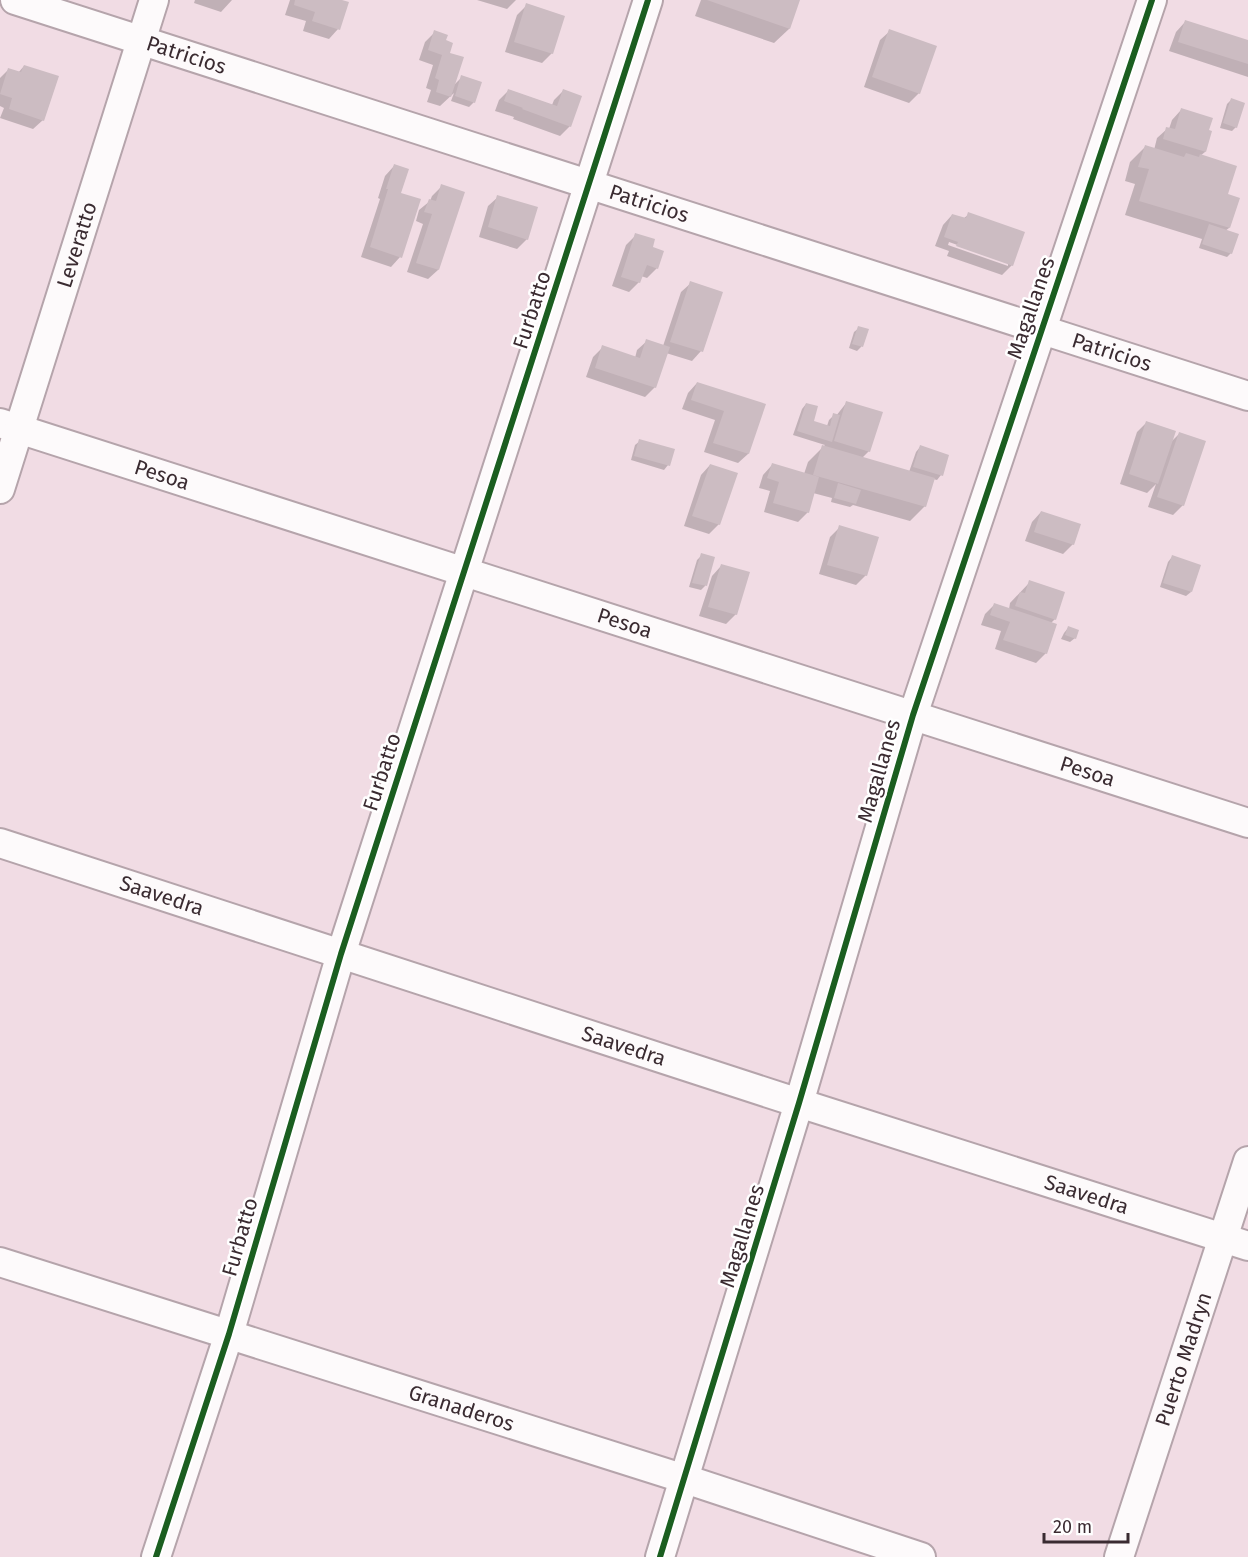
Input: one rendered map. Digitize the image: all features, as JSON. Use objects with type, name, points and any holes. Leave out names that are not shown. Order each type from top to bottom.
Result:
[{"type":"street","name":"Patricios","points":[[15,0],[1248,396]]},
{"type":"street","name":"Leveratto","points":[[0,489],[9,426],[142,41],[154,0]]},
{"type":"street","name":"Furbatto","points":[[156,1557],[229,1334],[340,954],[648,0]]},
{"type":"street","name":"Magallanes","points":[[660,1557],[799,1103],[913,715],[1152,0]]},
{"type":"street","name":"Pesoa","points":[[9,426],[1248,823]]},
{"type":"street","name":"Saavedra","points":[[0,843],[799,1103],[1236,1242]]},
{"type":"street","name":"Puerto Madryn","points":[[1119,1557],[1236,1242],[1248,1161]]},
{"type":"street","name":"Granaderos","points":[[0,1262],[685,1479],[921,1557]]},
{"type":"building","points":[[295,0],[349,2],[340,30],[312,21],[315,12],[294,5]]},
{"type":"building","points":[[707,0],[800,0],[790,29]]},
{"type":"building","points":[[526,3],[565,16],[553,54],[514,42]]},
{"type":"building","points":[[1185,20],[1248,40],[1248,64],[1178,42]]},
{"type":"building","points":[[889,29],[937,46],[920,94],[872,77]]},
{"type":"building","points":[[434,30],[448,35],[446,40],[453,43],[450,53],[464,57],[451,97],[436,92],[439,80],[435,78],[442,55],[428,50]]},
{"type":"building","points":[[24,65],[59,76],[44,121],[9,109],[12,98],[0,94],[8,68],[21,72]]},
{"type":"building","points":[[461,75],[482,82],[475,103],[455,96]]},
{"type":"building","points":[[508,89],[557,106],[563,89],[582,96],[571,127],[504,101]]},
{"type":"building","points":[[1231,98],[1245,103],[1237,128],[1223,123]]},
{"type":"building","points":[[1181,108],[1213,118],[1206,152],[1163,139],[1166,127],[1175,129]]},
{"type":"building","points":[[1145,145],[1184,157],[1186,153],[1199,157],[1200,154],[1237,166],[1228,194],[1240,198],[1230,228],[1139,201],[1149,169],[1138,167]]},
{"type":"building","points":[[394,164],[409,169],[401,193],[421,199],[402,258],[370,247]]},
{"type":"building","points":[[441,184],[465,192],[439,270],[416,263],[432,214],[424,212],[429,199],[436,201]]},
{"type":"building","points":[[497,195],[538,207],[528,240],[488,227]]},
{"type":"building","points":[[968,212],[1025,232],[1013,266],[956,246],[958,242],[944,237],[952,214],[966,218]]},
{"type":"building","points":[[1209,224],[1239,234],[1232,254],[1202,244]]},
{"type":"building","points":[[635,233],[655,239],[653,247],[664,251],[658,269],[647,265],[640,283],[621,277]]},
{"type":"building","points":[[690,281],[723,292],[703,352],[670,342]]},
{"type":"building","points":[[858,326],[869,329],[863,347],[852,344]]},
{"type":"building","points":[[646,339],[670,347],[656,388],[595,368],[602,345],[640,358]]},
{"type":"building","points":[[697,382],[766,404],[749,454],[713,443],[724,411],[691,400]]},
{"type":"building","points":[[846,401],[883,412],[870,452],[834,441]]},
{"type":"building","points":[[806,403],[818,406],[814,421],[830,426],[833,413],[840,415],[832,442],[797,431]]},
{"type":"building","points":[[1146,421],[1176,431],[1158,484],[1129,474]]},
{"type":"building","points":[[1179,432],[1206,441],[1184,506],[1157,497]]},
{"type":"building","points":[[639,439],[675,449],[670,466],[634,456]]},
{"type":"building","points":[[822,445],[935,478],[926,507],[813,475]]},
{"type":"building","points":[[920,445],[949,455],[943,476],[913,467]]},
{"type":"building","points":[[772,463],[819,477],[809,513],[773,503],[779,482],[767,478]]},
{"type":"building","points":[[710,464],[738,473],[720,525],[692,516]]},
{"type":"building","points":[[838,483],[861,490],[856,504],[834,498]]},
{"type":"building","points":[[1041,511],[1081,524],[1074,545],[1034,532]]},
{"type":"building","points":[[839,525],[879,537],[867,576],[827,565]]},
{"type":"building","points":[[701,553],[715,557],[707,586],[692,583]]},
{"type":"building","points":[[1172,555],[1201,565],[1192,592],[1163,583]]},
{"type":"building","points":[[721,564],[750,572],[737,615],[708,607]]},
{"type":"building","points":[[1029,580],[1065,592],[1056,620],[1015,606],[1020,592],[1025,593]]},
{"type":"building","points":[[994,603],[1057,624],[1047,654],[1003,640],[1010,622],[990,615]]},
{"type":"building","points":[[1068,626],[1079,630],[1076,639],[1065,635]]},
{"type":"cycle path","points":[[156,1557],[229,1334],[341,954],[648,0]]},
{"type":"cycle path","points":[[660,1557],[799,1103],[913,715],[1152,0]]}]
